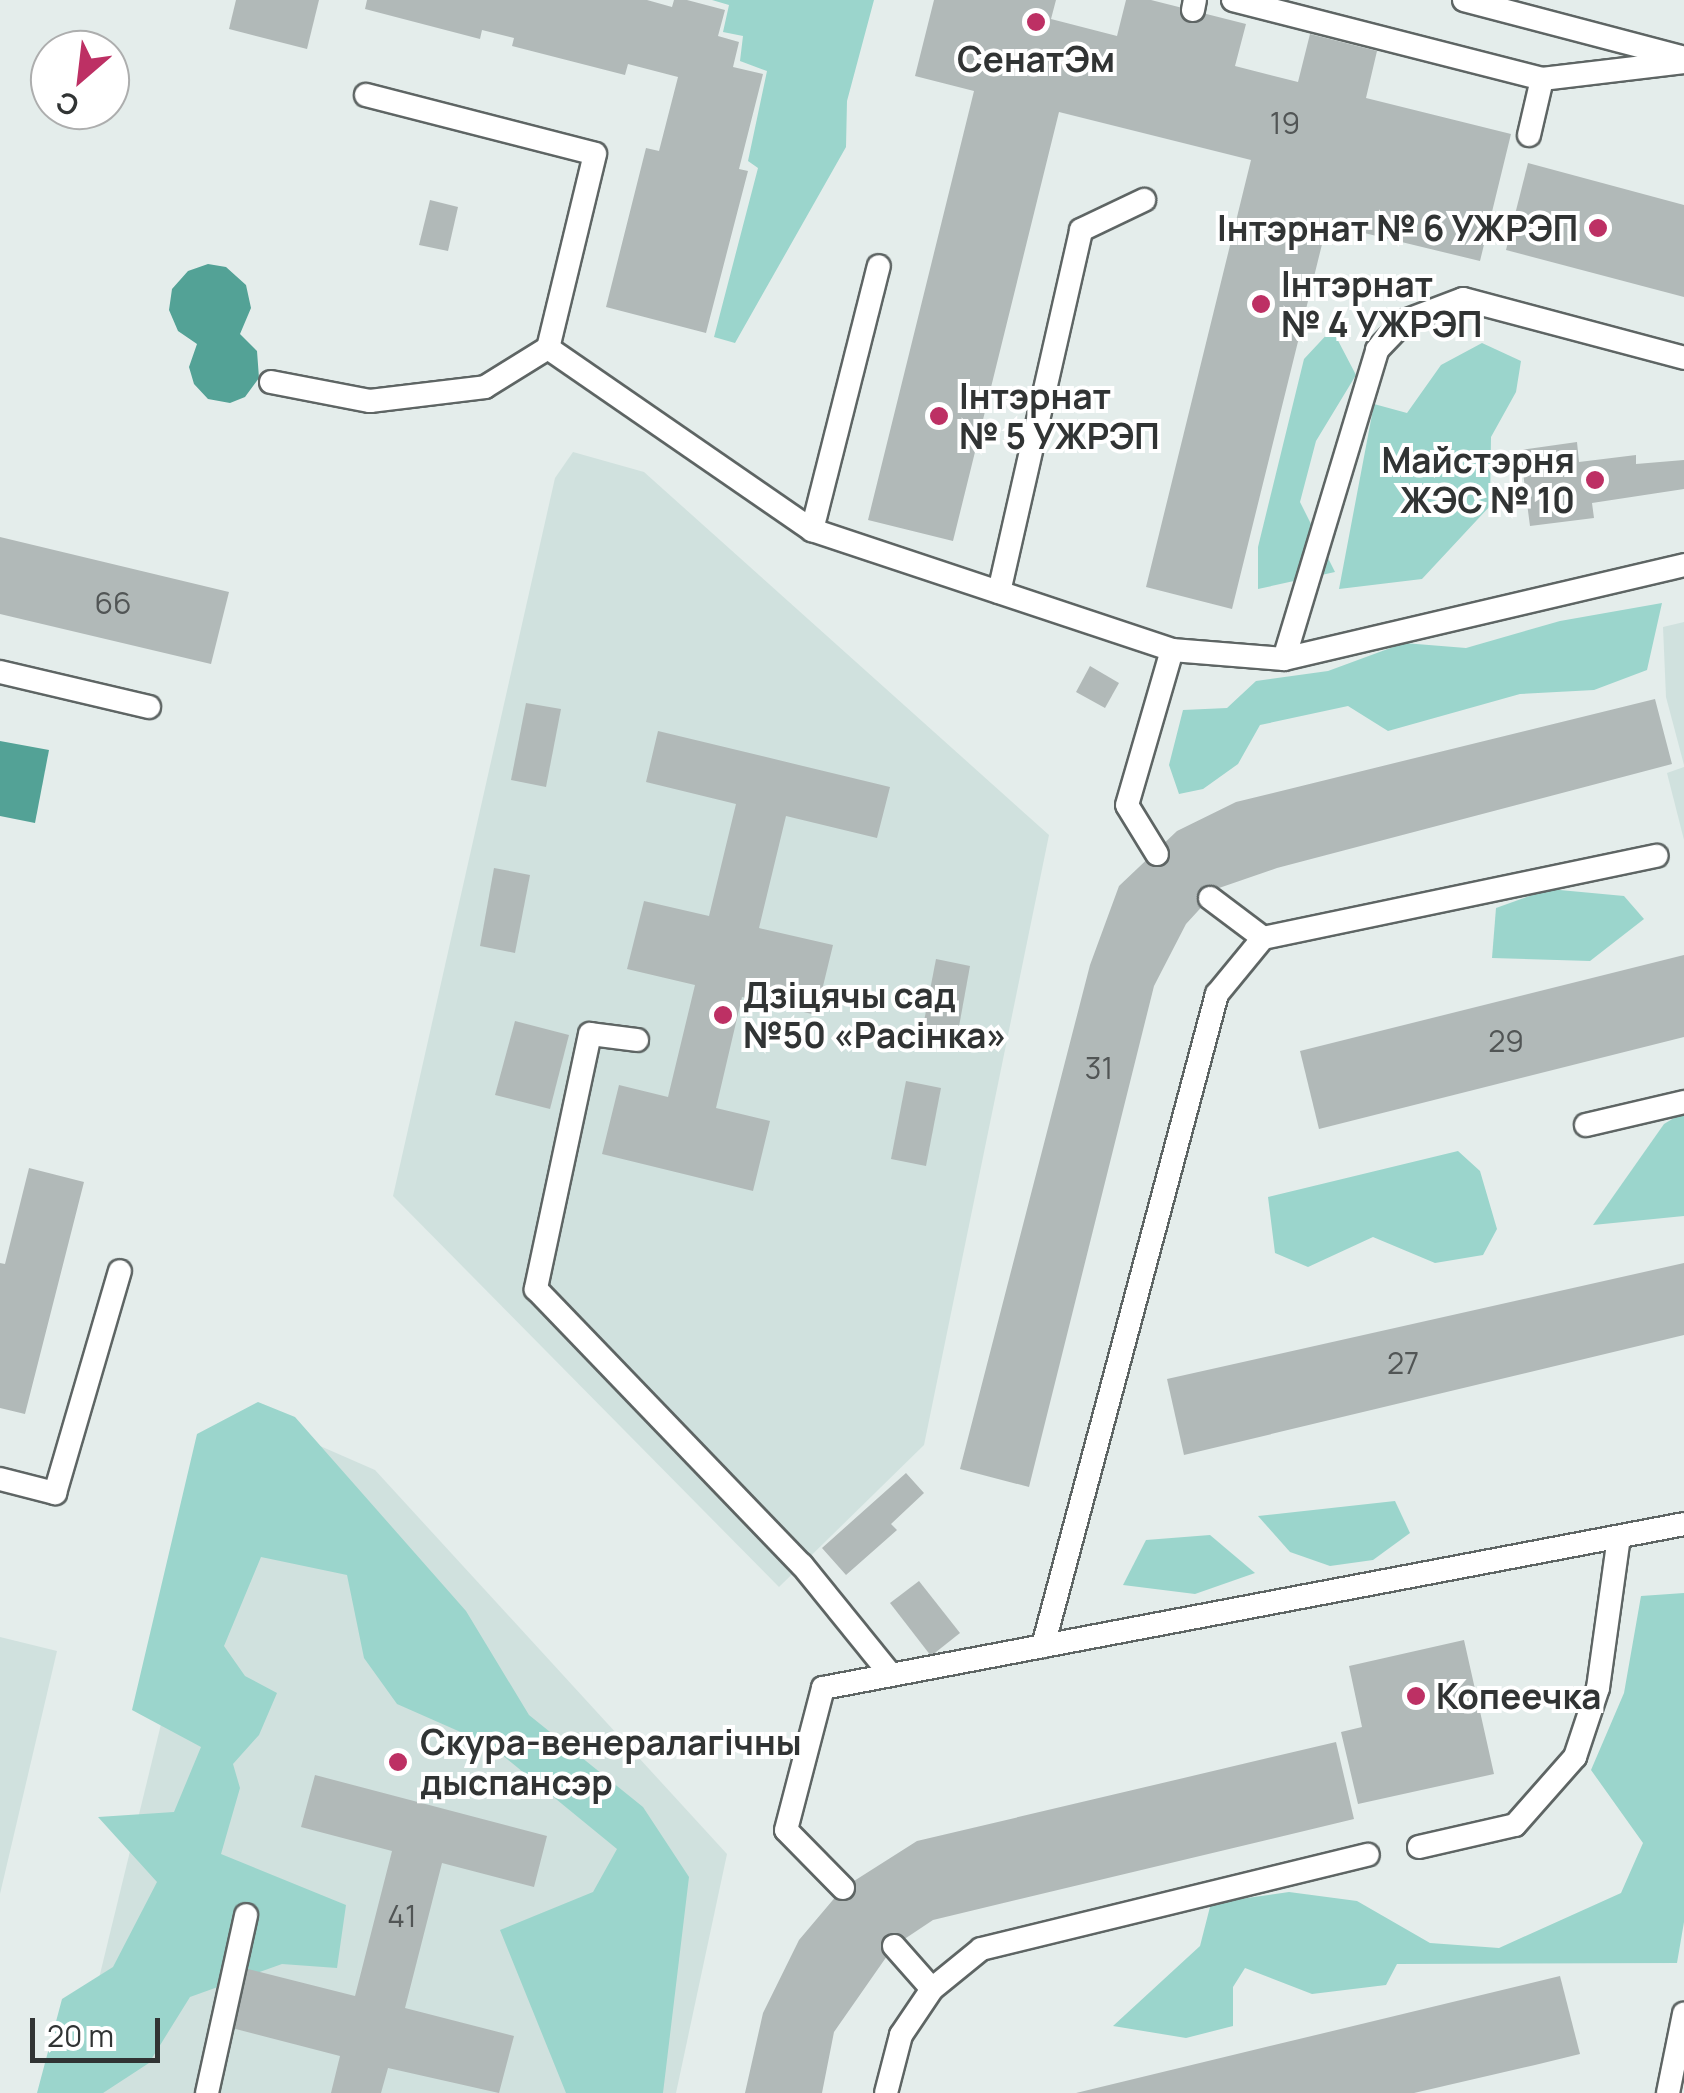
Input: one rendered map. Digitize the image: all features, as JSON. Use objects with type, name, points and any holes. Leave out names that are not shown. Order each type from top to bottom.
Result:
[{"type":"lane","points":[[1233,0],[1542,79],[1684,60]]},
{"type":"lane","points":[[1464,0],[1684,60]]},
{"type":"lane","points":[[1528,134],[1542,79]]},
{"type":"lane","points":[[270,382],[370,401],[485,386],[548,348],[594,154],[366,95]]},
{"type":"lane","points":[[999,592],[1081,230],[1144,200]]},
{"type":"lane","points":[[812,530],[878,266]]},
{"type":"lane","points":[[1284,659],[1376,350],[1405,322],[1463,299],[1684,358]]},
{"type":"lane","points":[[548,348],[812,530],[1172,650],[1284,659],[1684,565]]},
{"type":"lane","points":[[1157,854],[1126,805],[1172,650]]},
{"type":"lane","points":[[0,672],[149,707]]},
{"type":"lane","points":[[1044,1646],[1217,994],[1263,938],[1658,856]]},
{"type":"lane","points":[[1210,898],[1263,938]]},
{"type":"lane","points":[[637,1040],[590,1034],[536,1288],[802,1564],[891,1675]]},
{"type":"lane","points":[[1586,1125],[1684,1102]]},
{"type":"lane","points":[[0,1479],[55,1493],[120,1272]]},
{"type":"lane","points":[[843,1888],[786,1830],[822,1688],[1684,1524]]},
{"type":"lane","points":[[1419,1846],[1514,1825],[1575,1757],[1598,1688],[1619,1536]]},
{"type":"lane","points":[[886,2093],[901,2035],[932,1989],[981,1949],[1368,1855]]},
{"type":"lane","points":[[207,2093],[246,1915]]},
{"type":"lane","points":[[894,1946],[932,1989]]},
{"type":"lane","points":[[1668,2093],[1684,2014]]},
{"type":"shaded area","points":[[712,0],[874,0],[847,101],[846,147],[735,343],[714,337],[758,168],[748,161],[767,71],[740,61],[743,36],[723,32],[729,5]]},
{"type":"shaded area","points":[[208,264],[226,267],[246,285],[251,308],[240,334],[257,351],[259,378],[245,397],[230,403],[208,399],[194,384],[189,367],[197,344],[178,331],[169,310],[172,289],[188,271]]},
{"type":"shaded area","points":[[1332,329],[1356,375],[1316,441],[1300,502],[1335,572],[1258,589],[1258,547],[1304,359]]},
{"type":"shaded area","points":[[1482,343],[1521,361],[1516,392],[1491,437],[1490,506],[1422,579],[1339,589],[1374,404],[1407,413],[1441,365]]},
{"type":"shaded area","name":"Дзіцячы сад №50 «Расінка»","points":[[573,452],[644,472],[1049,835],[924,1445],[779,1587],[393,1196],[555,478]]},
{"type":"shaded area","points":[[1662,603],[1647,670],[1594,690],[1520,694],[1388,731],[1348,706],[1260,725],[1238,764],[1203,789],[1179,794],[1169,765],[1183,710],[1227,708],[1256,681],[1328,671],[1404,643],[1466,648],[1560,621]]},
{"type":"shaded area","points":[[1684,622],[1684,765],[1666,697],[1663,627]]},
{"type":"shaded area","points":[[0,741],[49,750],[35,823],[0,816]]},
{"type":"shaded area","points":[[1684,767],[1684,840],[1667,773]]},
{"type":"shaded area","points":[[1549,889],[1624,896],[1644,919],[1590,961],[1492,958],[1496,908]]},
{"type":"shaded area","points":[[1684,1112],[1684,1216],[1593,1225],[1664,1124]]},
{"type":"shaded area","points":[[1458,1151],[1480,1171],[1497,1229],[1483,1255],[1435,1263],[1373,1237],[1308,1267],[1275,1253],[1268,1197]]},
{"type":"shaded area","points":[[258,1402],[295,1417],[466,1611],[529,1715],[643,1807],[689,1877],[663,2093],[566,2093],[500,1930],[593,1892],[617,1849],[490,1745],[397,1704],[364,1658],[347,1575],[261,1557],[224,1646],[245,1676],[277,1693],[259,1735],[233,1764],[240,1788],[221,1854],[346,1905],[337,1968],[282,1964],[190,1997],[149,2063],[103,2093],[37,2093],[62,1999],[113,1967],[157,1882],[98,1817],[174,1812],[201,1747],[132,1710],[197,1434]]},
{"type":"shaded area","name":"Скура-венералагічны дыспансэр","points":[[311,1442],[375,1470],[727,1854],[676,2093],[71,2093],[174,1671]]},
{"type":"shaded area","points":[[1395,1501],[1410,1533],[1373,1560],[1330,1566],[1290,1552],[1258,1516]]},
{"type":"shaded area","points":[[1210,1535],[1255,1573],[1195,1594],[1123,1585],[1146,1540]]},
{"type":"shaded area","points":[[1684,1593],[1684,1922],[1677,1963],[1397,1964],[1386,1985],[1312,1994],[1245,1968],[1233,1987],[1233,2026],[1186,2038],[1113,2026],[1200,1946],[1211,1903],[1289,1892],[1357,1901],[1430,1943],[1499,1948],[1621,1893],[1643,1843],[1591,1770],[1624,1693],[1641,1596]]},
{"type":"shaded area","points":[[0,1637],[57,1651],[0,1894]]},
{"type":"building","points":[[236,0],[319,0],[307,49],[229,29]]},
{"type":"building","points":[[367,0],[647,0],[672,7],[674,0],[687,0],[725,10],[718,36],[739,42],[733,67],[763,74],[739,169],[748,171],[706,333],[606,307],[646,148],[659,151],[678,77],[628,64],[625,75],[512,46],[514,38],[482,30],[480,39],[365,9]]},
{"type":"building","points":[[934,0],[1056,0],[1051,19],[1117,36],[1126,0],[1151,0],[1246,24],[1235,66],[1298,82],[1310,34],[1377,51],[1366,98],[1511,134],[1480,261],[1327,224],[1232,609],[1146,587],[1251,160],[1059,112],[953,541],[868,520],[974,91],[915,76]]},
{"type":"building","name":"Інтэрнат № 6 УЖРЭП","points":[[1528,163],[1684,205],[1684,297],[1506,250]]},
{"type":"building","points":[[430,200],[458,207],[448,251],[419,245]]},
{"type":"building","points":[[1577,442],[1579,462],[1636,455],[1636,464],[1684,460],[1684,489],[1592,503],[1594,518],[1530,526],[1520,450]]},
{"type":"building","points":[[0,537],[229,592],[211,664],[0,614]]},
{"type":"building","points":[[1090,666],[1119,683],[1105,708],[1076,692]]},
{"type":"building","points":[[1655,699],[1672,764],[1277,868],[1219,888],[1186,924],[1154,986],[1029,1487],[960,1469],[1090,965],[1119,886],[1177,831],[1236,802]]},
{"type":"building","points":[[526,703],[561,709],[546,787],[511,780]]},
{"type":"building","points":[[658,731],[890,787],[877,838],[786,816],[759,928],[833,945],[816,1015],[742,997],[716,1108],[770,1121],[753,1191],[602,1154],[619,1085],[668,1097],[695,985],[627,969],[644,901],[709,916],[736,804],[646,782]]},
{"type":"building","points":[[494,868],[530,875],[515,953],[480,946]]},
{"type":"building","points":[[1684,955],[1684,1037],[1319,1129],[1300,1051]]},
{"type":"building","points":[[936,959],[970,966],[956,1043],[921,1037]]},
{"type":"building","points":[[515,1021],[569,1035],[550,1109],[495,1095]]},
{"type":"building","points":[[906,1081],[941,1088],[926,1166],[891,1159]]},
{"type":"building","points":[[29,1168],[84,1182],[25,1414],[0,1408],[0,1263],[5,1264]]},
{"type":"building","points":[[1684,1263],[1684,1335],[1184,1455],[1167,1379]]},
{"type":"building","points":[[906,1473],[924,1493],[891,1524],[897,1530],[846,1575],[822,1548]]},
{"type":"building","points":[[919,1581],[960,1633],[931,1656],[890,1603]]},
{"type":"building","name":"Копеечка","points":[[1464,1640],[1494,1774],[1358,1804],[1341,1732],[1362,1727],[1349,1666]]},
{"type":"building","points":[[1336,1742],[1354,1819],[933,1920],[894,1946],[834,2032],[822,2093],[745,2093],[763,2013],[799,1940],[843,1888],[917,1841]]},
{"type":"building","points":[[315,1775],[547,1836],[534,1887],[442,1863],[405,2008],[514,2036],[499,2093],[388,2068],[381,2093],[331,2093],[340,2056],[228,2027],[244,1968],[355,1996],[392,1851],[301,1827]]},
{"type":"building","points":[[1560,1976],[1580,2054],[1535,2065],[1414,2093],[1076,2093]]},
{"type":"place","name":"СенатЭм","points":[[1036,22]]},
{"type":"place","name":"Інтэрнат № 6 УЖРЭП","points":[[1598,228]]},
{"type":"place","name":"Інтэрнат № 4 УЖРЭП","points":[[1261,304]]},
{"type":"place","name":"Інтэрнат № 5 УЖРЭП","points":[[939,416]]},
{"type":"place","name":"Майстэрня ЖЭС № 10","points":[[1595,480]]},
{"type":"place","name":"Дзіцячы сад №50 «Расінка»","points":[[723,1015]]},
{"type":"place","name":"Копеечка","points":[[1416,1696]]},
{"type":"place","name":"Скура-венералагічны дыспансэр","points":[[398,1762]]}]
